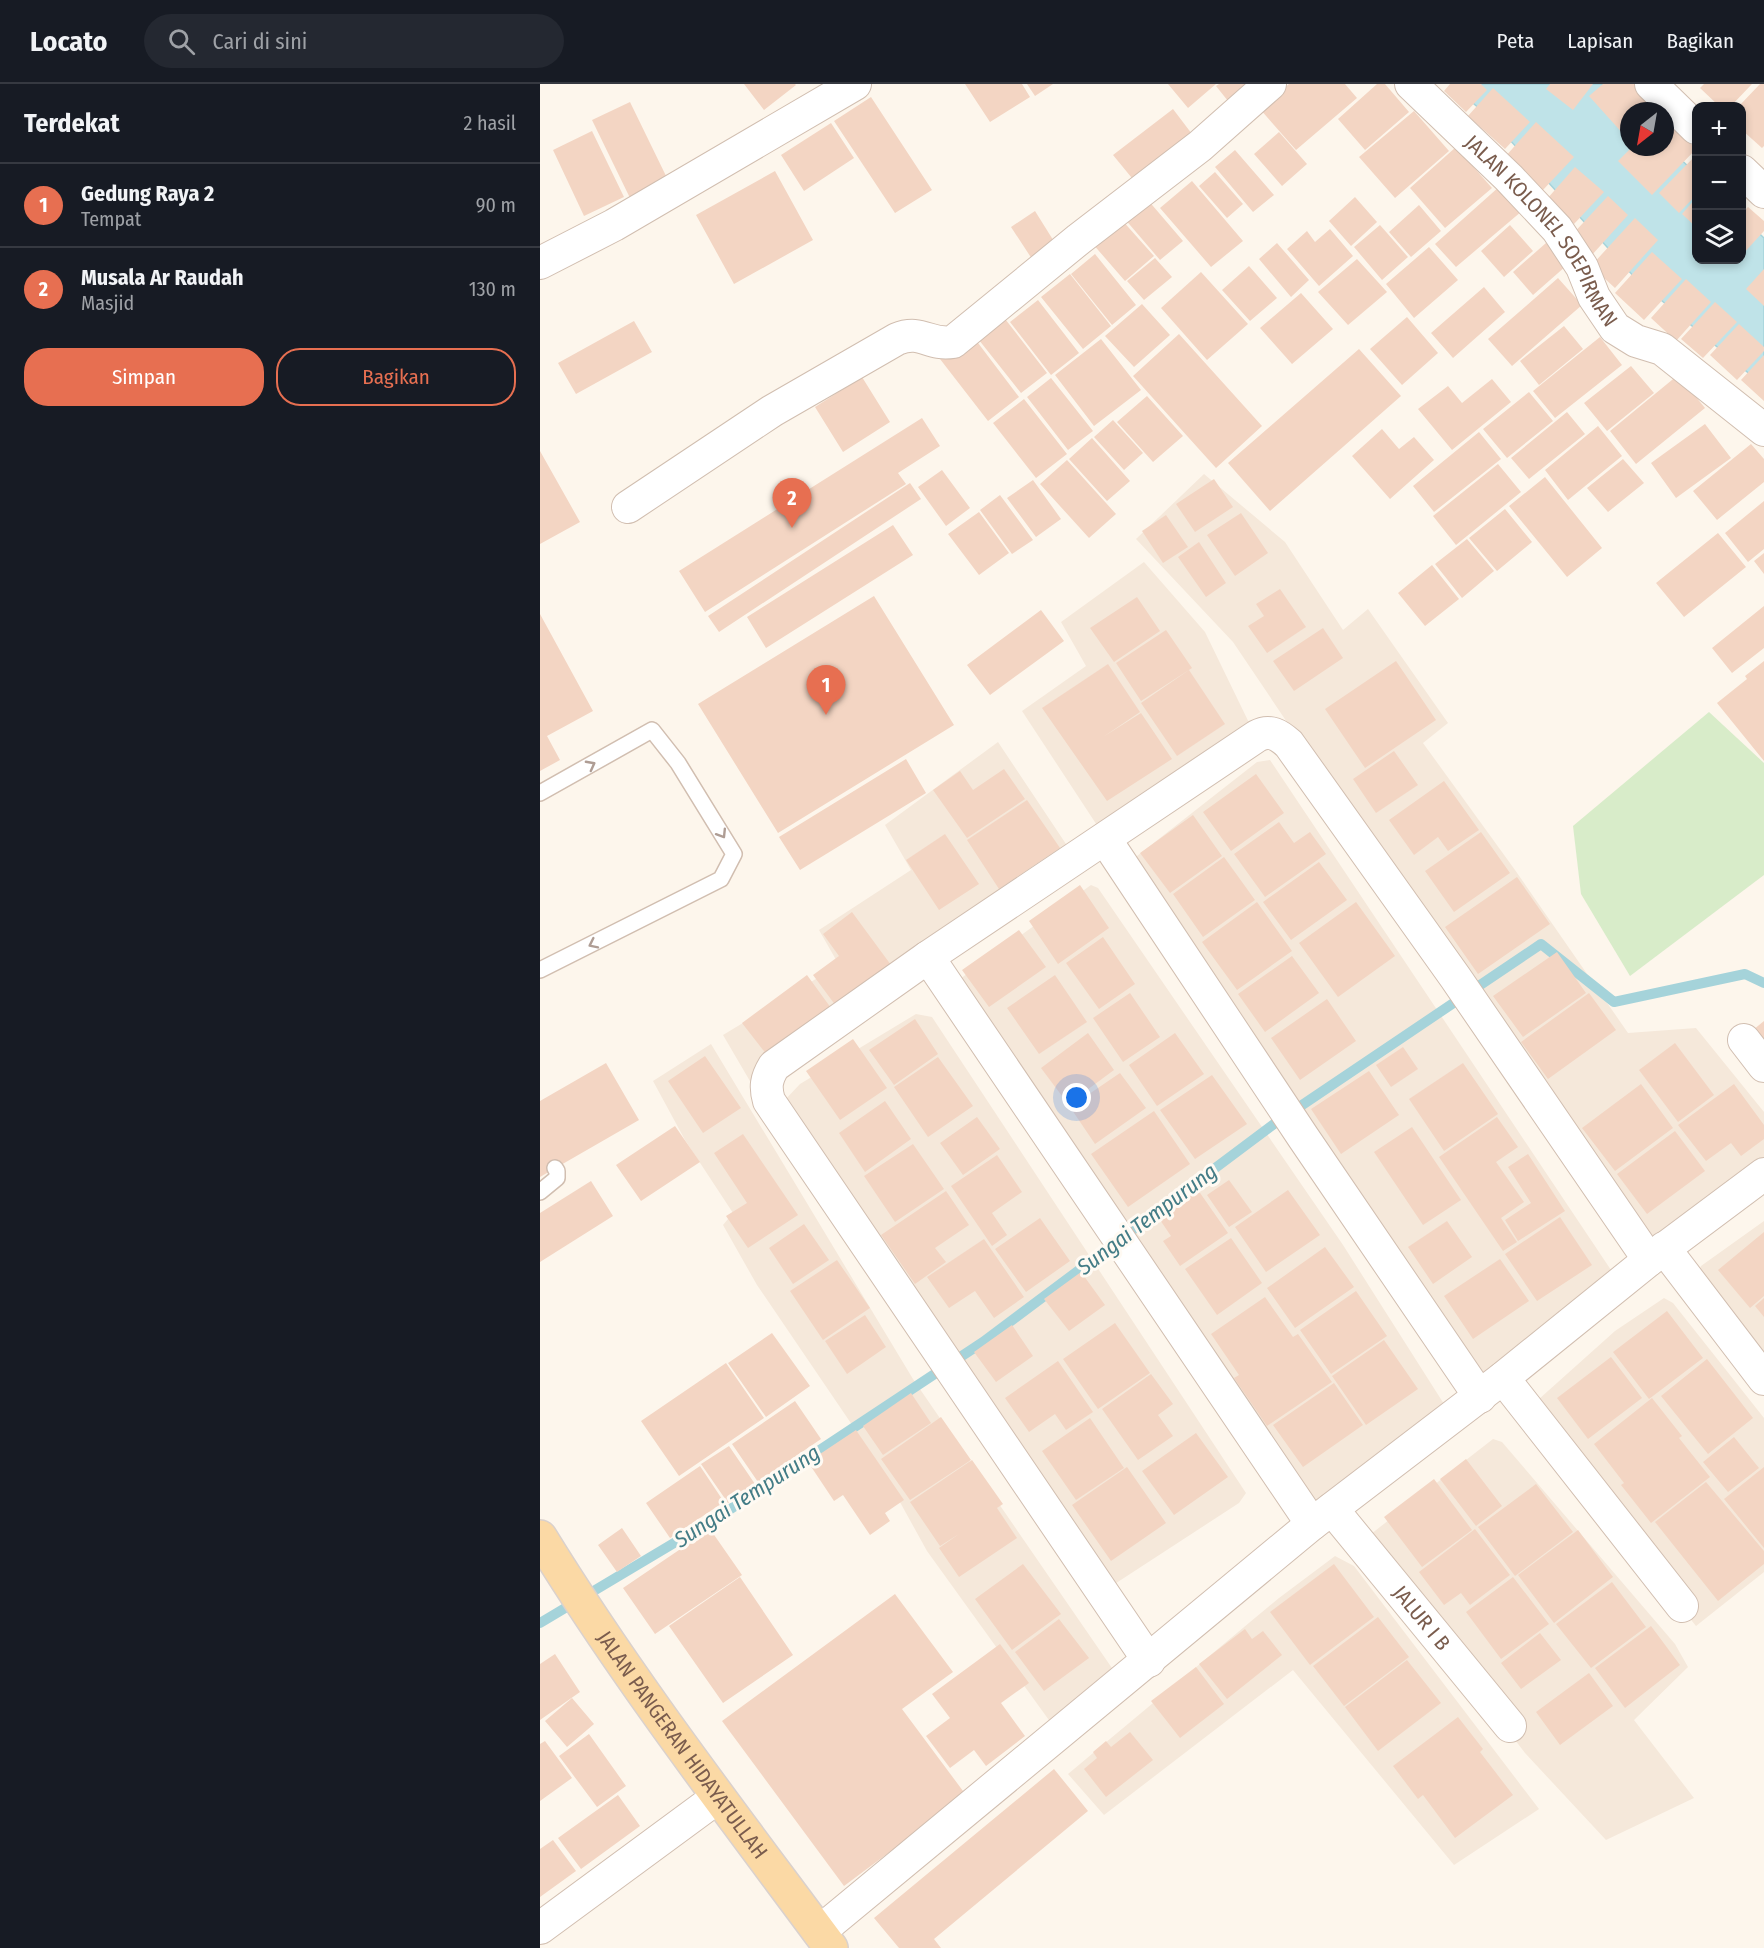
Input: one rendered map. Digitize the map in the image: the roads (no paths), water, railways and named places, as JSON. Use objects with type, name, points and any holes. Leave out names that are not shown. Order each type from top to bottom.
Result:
[{"type":"main road","name":"JALAN PANGERAN HIDAYATULLAH","points":[[544,1545],[605,1638],[718,1797],[825,1940]]},
{"type":"street","points":[[540,263],[614,225],[855,84]]},
{"type":"street","points":[[628,507],[772,411],[897,339],[908,334],[916,334],[943,344],[953,342],[1078,239],[1200,146],[1270,84]]},
{"type":"street","name":"JALAN KOLONEL SOEPIRMAN","points":[[1411,84],[1509,178],[1557,229],[1582,267],[1594,297],[1615,328],[1636,341],[1662,348],[1764,430]]},
{"type":"street","points":[[1651,84],[1692,124]]},
{"type":"street","points":[[1746,175],[1764,192]]},
{"type":"street","points":[[1149,1661],[769,1101],[766,1091],[768,1076],[774,1066],[928,957],[1257,736],[1271,732],[1289,744],[1484,1021],[1657,1254],[1764,1379]]},
{"type":"street","points":[[1105,839],[1303,1137],[1491,1387],[1682,1606]]},
{"type":"street","name":"JALUR I B","points":[[928,957],[1106,1223],[1322,1517],[1510,1726]]},
{"type":"street","points":[[1744,1040],[1764,1066]]},
{"type":"street","points":[[825,1940],[1149,1661],[1322,1517],[1491,1387],[1657,1254],[1764,1174]]},
{"type":"street","points":[[540,1928],[718,1797]]},
{"type":"lane","points":[[540,793],[652,730],[678,763],[734,854],[721,879],[540,970]]},
{"type":"lane","points":[[540,1192],[557,1178],[558,1171],[555,1168]]},
{"type":"water","points":[[1451,84],[1605,84],[1621,102],[1620,156],[1674,156],[1674,153],[1692,170],[1692,264],[1746,264],[1746,221],[1764,238],[1764,386],[1637,280],[1489,117]]},
{"type":"waterway","name":"Sungai Tempurung","points":[[540,1623],[726,1512],[983,1342],[1274,1124],[1541,944],[1614,1002],[1745,974],[1764,983]]},
{"type":"place","name":"Musala Ar Raudah","points":[[792,528]]},
{"type":"place","name":"Gedung Raya 2","points":[[826,715]]}]
